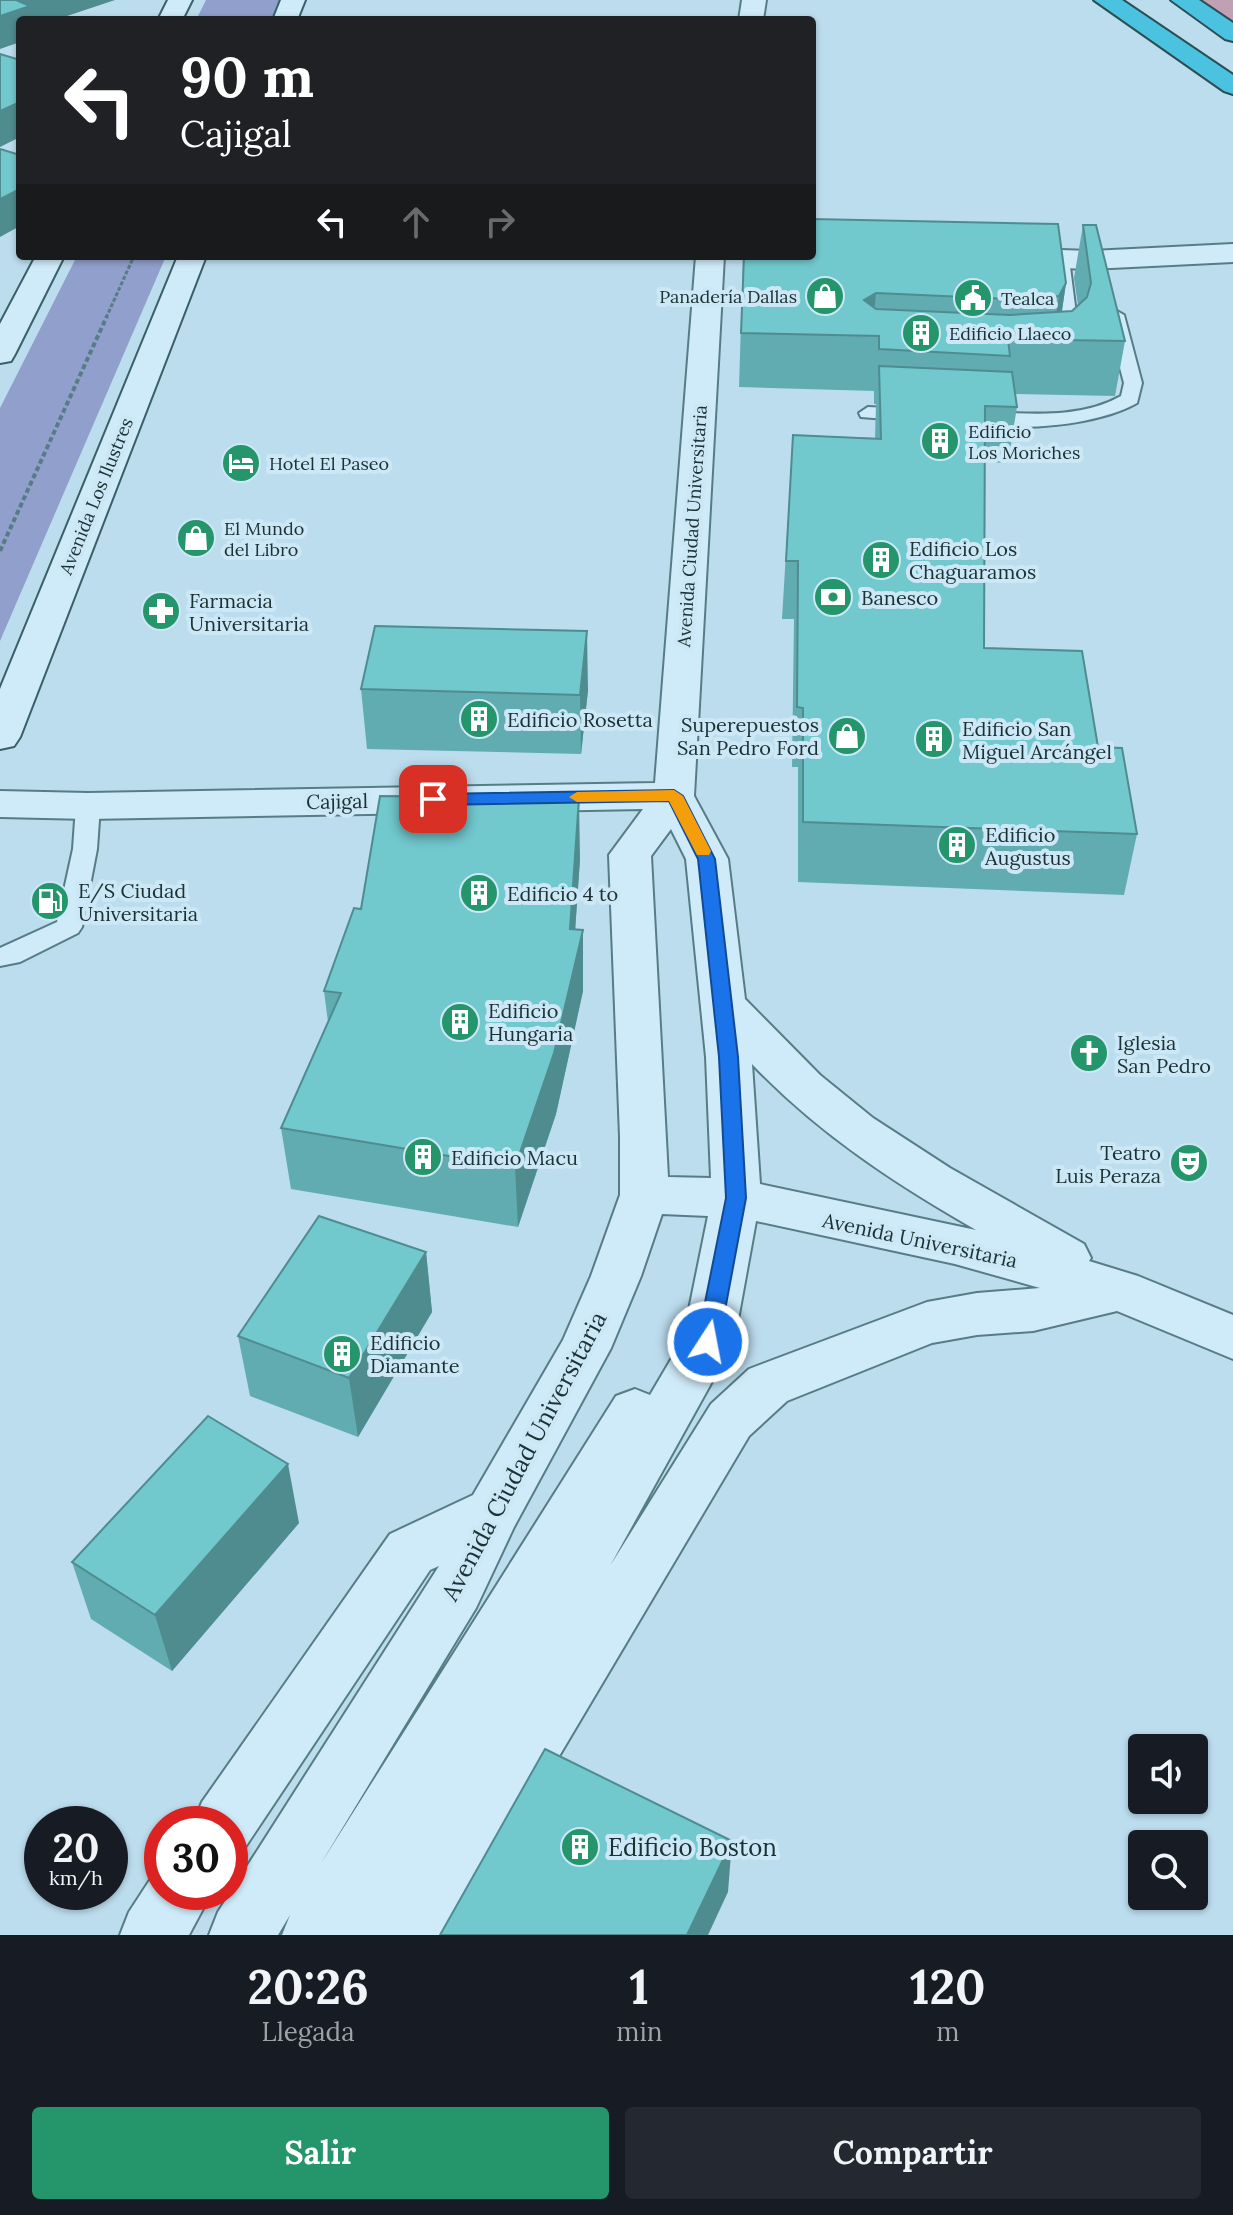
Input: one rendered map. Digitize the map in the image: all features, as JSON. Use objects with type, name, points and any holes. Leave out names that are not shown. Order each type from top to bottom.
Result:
[{"type":"highway","points":[[1146,0],[1233,59]]},
{"type":"highway","points":[[1183,0],[1233,34]]},
{"type":"highway","points":[[1096,4],[1137,40],[1200,64],[1233,86]]},
{"type":"street","points":[[967,256],[1060,259],[1096,270],[1233,253]]},
{"type":"street","points":[[0,354],[48,260]]},
{"type":"street","name":"Avenida Los Ilustres","points":[[0,737],[8,706],[190,260]]},
{"type":"street","name":"Avenida Ciudad Universitaria","points":[[241,1935],[456,1590],[493,1512],[585,1348],[616,1276],[644,1195],[630,855],[674,796],[710,260]]},
{"type":"street","points":[[383,1935],[550,1618],[708,1342],[736,1198],[723,1004],[707,859],[674,796]]},
{"type":"street","name":"Cajigal","points":[[0,804],[88,806],[674,796]]},
{"type":"street","points":[[723,1004],[804,1088],[855,1131],[941,1186],[1120,1290]]},
{"type":"street","name":"Avenida Universitaria","points":[[644,1195],[736,1198],[955,1244],[1120,1290],[1233,1338]]},
{"type":"street","points":[[314,1935],[494,1637],[663,1367],[736,1198]]},
{"type":"street","points":[[417,1935],[730,1420],[768,1385],[927,1323],[977,1314],[1033,1310],[1120,1290]]},
{"type":"street","points":[[236,1806],[410,1552],[493,1512]]},
{"type":"street","points":[[152,1935],[168,1910]]},
{"type":"lane","points":[[1057,358],[1067,349],[1070,337],[1060,259]]},
{"type":"lane","points":[[963,418],[1069,418],[1115,410],[1130,399],[1133,383],[1111,301]]},
{"type":"lane","points":[[868,413],[931,416]]},
{"type":"lane","points":[[0,957],[11,956],[69,927],[85,849],[88,806]]},
{"type":"path","points":[[0,551],[132,260]]},
{"type":"shaded area","points":[[206,0],[281,0],[273,16],[198,16]]},
{"type":"shaded area","points":[[75,260],[164,260],[0,641],[0,408]]},
{"type":"building","points":[[0,0],[16,0],[30,6],[0,16]]},
{"type":"building","points":[[0,54],[16,59],[16,104],[0,111]]},
{"type":"building","points":[[0,149],[16,154],[16,191],[0,199]]},
{"type":"building","points":[[816,219],[1058,224],[1066,283],[1059,296],[1010,299],[876,293],[864,300],[876,309],[1010,315],[1072,311],[1087,297],[1091,283],[1083,225],[1096,225],[1125,341],[1008,339],[1010,356],[879,349],[879,336],[741,333],[744,260],[816,260]]},
{"type":"building","points":[[879,366],[1012,372],[1017,407],[985,406],[984,648],[1082,651],[1098,747],[1122,748],[1137,834],[803,822],[803,708],[797,707],[798,561],[786,561],[793,435],[881,439]]},
{"type":"building","points":[[375,626],[587,631],[580,695],[361,689]]},
{"type":"building","points":[[380,796],[579,798],[570,929],[583,930],[554,1053],[515,1167],[281,1128],[341,993],[324,991],[354,908],[361,909]]},
{"type":"building","points":[[319,1216],[426,1252],[349,1378],[238,1336]]},
{"type":"building","points":[[208,1416],[288,1464],[155,1615],[72,1562]]},
{"type":"building","points":[[545,1749],[732,1841],[687,1935],[440,1935]]},
{"type":"waterway","points":[[1210,0],[1233,16]]},
{"type":"slow traffic","points":[[577,797],[674,796],[703,851]]},
{"type":"place","name":"Panadería Dallas","points":[[825,296]]},
{"type":"place","name":"Tealca","points":[[973,298]]},
{"type":"place","name":"Edificio Llaeco","points":[[921,333]]},
{"type":"place","name":"Edificio Los Moriches","points":[[940,441]]},
{"type":"place","name":"Hotel El Paseo","points":[[241,463]]},
{"type":"place","name":"El Mundo del Libro","points":[[196,538]]},
{"type":"place","name":"Edificio Los Chaguaramos","points":[[881,560]]},
{"type":"place","name":"Banesco","points":[[833,597]]},
{"type":"place","name":"Farmacia Universitaria","points":[[161,611]]},
{"type":"place","name":"Edificio Rosetta","points":[[479,719]]},
{"type":"place","name":"Superepuestos San Pedro Ford","points":[[847,736]]},
{"type":"place","name":"Edificio San Miguel Arcángel","points":[[934,739]]},
{"type":"place","name":"Edificio Augustus","points":[[957,845]]},
{"type":"place","name":"Edificio 4 to","points":[[479,893]]},
{"type":"place","name":"E/S Ciudad Universitaria","points":[[50,901]]},
{"type":"place","name":"Edificio Hungaria","points":[[460,1022]]},
{"type":"place","name":"Iglesia San Pedro","points":[[1089,1053]]},
{"type":"place","name":"Edificio Macu","points":[[423,1157]]},
{"type":"place","name":"Teatro Luis Peraza","points":[[1189,1163]]},
{"type":"place","name":"Edificio Diamante","points":[[342,1354]]},
{"type":"place","name":"Edificio Boston","points":[[580,1847]]},
{"type":"route","points":[[433,799],[674,796],[707,859],[729,1057],[736,1198],[708,1342]]}]
